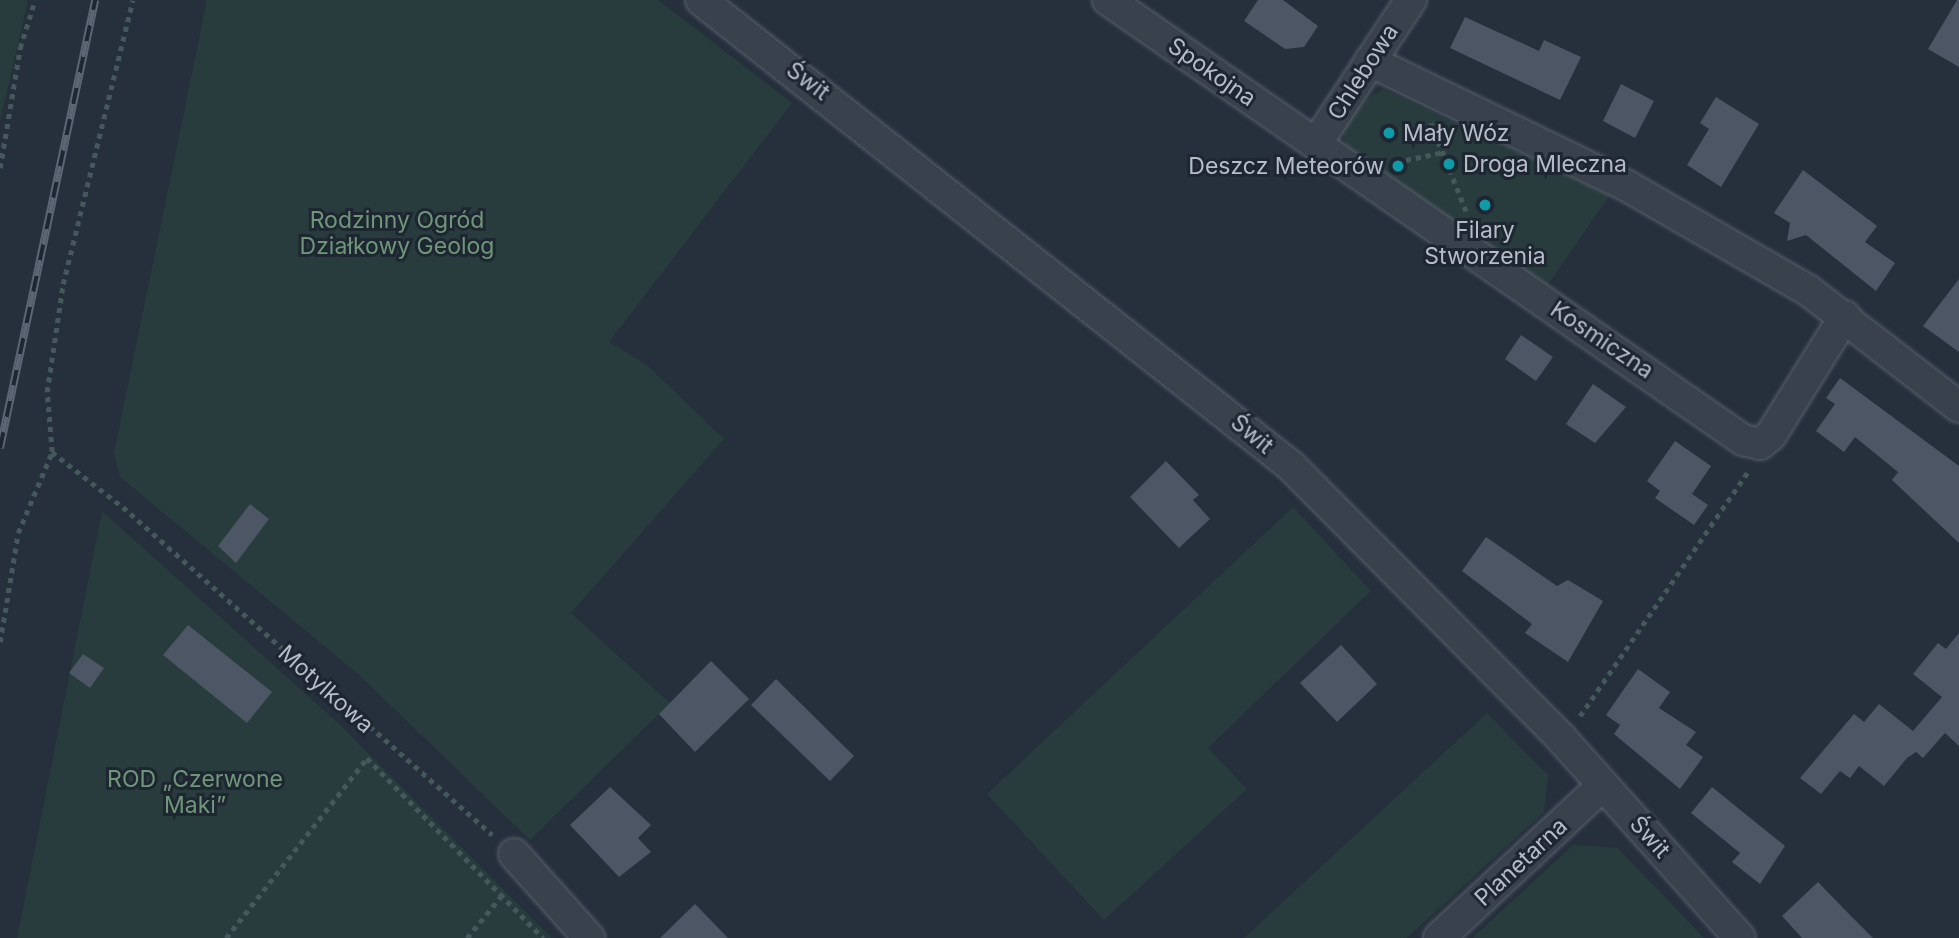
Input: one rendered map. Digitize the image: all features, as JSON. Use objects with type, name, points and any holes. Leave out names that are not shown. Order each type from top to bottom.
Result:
[{"type":"street","name":"Świt","points":[[701,0],[1291,466],[1561,738],[1740,938]]},
{"type":"street","name":"Spokojna","points":[[1108,0],[1316,144]]},
{"type":"street","name":"Chlebowa","points":[[1316,144],[1411,0]]},
{"type":"street","points":[[1370,61],[1629,187],[1845,316],[1959,407]]},
{"type":"street","name":"Kosmiczna","points":[[1316,144],[1742,440],[1760,444]]},
{"type":"street","points":[[1760,444],[1807,383],[1845,316]]},
{"type":"street","name":"Planetarna","points":[[1439,938],[1603,785]]},
{"type":"street","points":[[514,854],[589,938]]},
{"type":"path","points":[[0,168],[20,48],[35,0]]},
{"type":"path","points":[[0,642],[18,533],[52,452],[47,392],[63,284],[134,0]]},
{"type":"path","points":[[1420,85],[1481,257]]},
{"type":"path","points":[[1405,160],[1443,152]]},
{"type":"path","points":[[1561,738],[1748,472],[1760,444]]},
{"type":"path","name":"Motylkowa","points":[[52,452],[123,507],[514,854]]},
{"type":"path","points":[[226,938],[367,758],[543,938]]},
{"type":"path","points":[[467,938],[502,895]]},
{"type":"green space","points":[[0,0],[28,0],[0,122]]},
{"type":"green space","name":"Rodzinny Ogród Działkowy Geolog","points":[[207,0],[658,0],[792,103],[609,342],[647,365],[724,439],[571,613],[670,703],[530,840],[358,674],[120,477],[114,453]]},
{"type":"green space","points":[[1383,89],[1610,195],[1547,286],[1346,146],[1342,130],[1357,104]]},
{"type":"green space","points":[[1293,507],[1371,591],[1208,748],[1247,789],[1104,920],[987,794]]},
{"type":"green space","name":"ROD „Czerwone Maki”","points":[[102,511],[338,723],[552,938],[17,938]]},
{"type":"green space","points":[[1487,713],[1548,775],[1544,812],[1407,938],[1244,938]]},
{"type":"green space","points":[[1573,845],[1618,848],[1704,938],[1472,938]]},
{"type":"building","points":[[1258,0],[1283,0],[1318,26],[1304,47],[1285,49],[1244,21]]},
{"type":"building","points":[[1959,0],[1959,67],[1928,49]]},
{"type":"building","points":[[1465,17],[1539,51],[1544,40],[1581,57],[1560,100],[1450,48]]},
{"type":"building","points":[[1621,84],[1654,101],[1635,138],[1603,121]]},
{"type":"building","points":[[1716,97],[1759,124],[1721,187],[1687,165],[1709,129],[1700,123]]},
{"type":"building","points":[[1803,170],[1877,226],[1865,242],[1895,263],[1876,291],[1806,235],[1787,241],[1790,223],[1774,213]]},
{"type":"building","points":[[1959,279],[1959,352],[1923,326]]},
{"type":"building","points":[[1521,335],[1553,357],[1536,381],[1505,359]]},
{"type":"building","points":[[1840,378],[1959,466],[1959,543],[1892,480],[1898,472],[1855,437],[1844,452],[1816,431],[1835,404],[1826,398]]},
{"type":"building","points":[[1593,384],[1626,407],[1595,443],[1566,424]]},
{"type":"building","points":[[1675,441],[1711,466],[1692,494],[1708,505],[1694,525],[1655,498],[1660,491],[1647,481]]},
{"type":"building","points":[[1166,461],[1199,495],[1193,500],[1210,519],[1179,548],[1130,497]]},
{"type":"building","points":[[250,504],[269,519],[236,563],[218,546]]},
{"type":"building","points":[[1486,537],[1557,586],[1568,580],[1603,601],[1568,662],[1525,633],[1532,624],[1462,571]]},
{"type":"building","points":[[188,625],[272,692],[247,723],[163,655]]},
{"type":"building","points":[[1959,633],[1959,746],[1945,733],[1923,758],[1916,752],[1907,758],[1884,786],[1859,766],[1850,778],[1840,771],[1821,794],[1800,778],[1854,714],[1864,722],[1879,704],[1913,731],[1942,697],[1913,674],[1938,643],[1946,649]]},
{"type":"building","points":[[1341,645],[1377,684],[1337,722],[1300,683]]},
{"type":"building","points":[[83,654],[104,668],[90,688],[69,673]]},
{"type":"building","points":[[711,661],[749,699],[695,752],[659,714]]},
{"type":"building","points":[[1638,669],[1670,692],[1659,708],[1696,732],[1686,745],[1703,757],[1680,789],[1614,734],[1620,725],[1606,715]]},
{"type":"building","points":[[776,679],[854,756],[830,781],[751,705]]},
{"type":"building","points":[[610,787],[651,825],[638,838],[651,852],[619,877],[570,825]]},
{"type":"building","points":[[1712,787],[1785,846],[1760,884],[1732,862],[1740,853],[1691,813]]},
{"type":"building","points":[[1818,882],[1873,938],[1802,938],[1782,916]]},
{"type":"building","points":[[695,904],[728,938],[660,938]]},
{"type":"railway","points":[[0,448],[95,0]]},
{"type":"place","name":"Mały Wóz","points":[[1389,133]]},
{"type":"place","name":"Droga Mleczna","points":[[1449,164]]},
{"type":"place","name":"Deszcz Meteorów","points":[[1398,166]]},
{"type":"place","name":"Filary Stworzenia","points":[[1485,205]]}]
